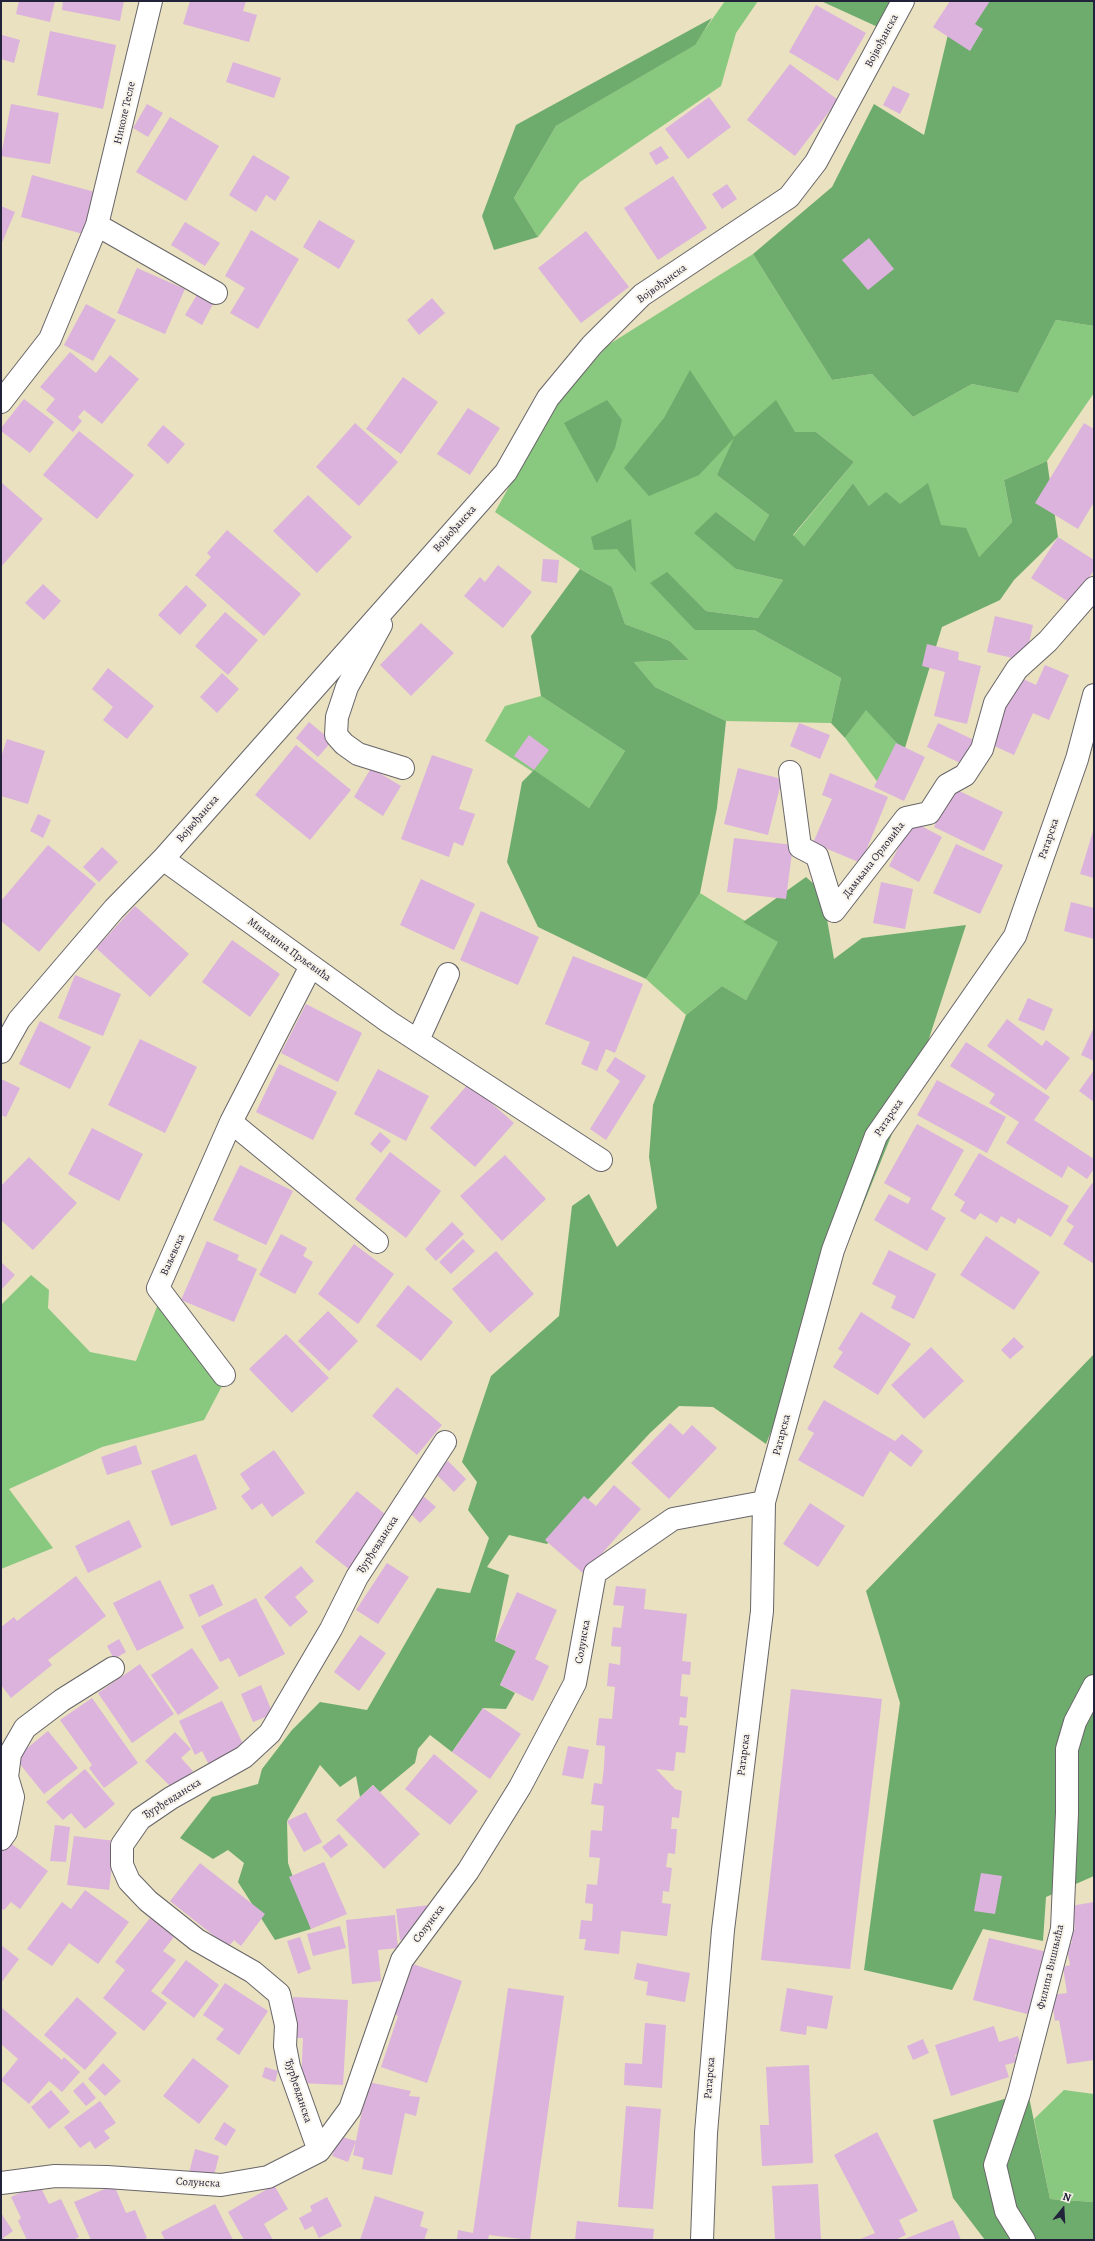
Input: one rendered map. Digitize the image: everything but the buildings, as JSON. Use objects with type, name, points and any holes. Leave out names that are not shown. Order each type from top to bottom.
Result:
[{"type":"street","name":"Николе Тесле","points":[[1,402],[50,339],[97,225],[151,1]]},
{"type":"street","name":"Војвођанска","points":[[1,1052],[18,1020],[114,909],[162,859],[400,589],[506,472],[548,398],[592,345],[642,296],[789,197],[816,162],[903,1]]},
{"type":"street","points":[[97,225],[216,293]]},
{"type":"street","name":"Дамњана Орловића","points":[[790,772],[800,847],[817,856],[834,911],[906,818],[929,813],[947,784],[964,775],[982,749],[995,703],[1017,669],[1048,641],[1094,588]]},
{"type":"street","name":"Војвођанска","points":[[400,589],[347,687],[337,717],[336,735],[344,744],[358,754],[403,768]]},
{"type":"street","name":"Ратарска","points":[[702,2240],[706,2133],[723,1930],[762,1611],[764,1502],[833,1250],[876,1136],[1015,936],[1077,760],[1094,696]]},
{"type":"street","name":"Миладина Прљевића","points":[[162,859],[311,966],[418,1040],[601,1160]]},
{"type":"street","name":"Ваљевска","points":[[224,1374],[158,1288],[231,1122],[311,966]]},
{"type":"street","points":[[418,1040],[448,974]]},
{"type":"street","points":[[231,1122],[377,1242]]},
{"type":"street","name":"Ђурђевданска","points":[[319,2151],[289,2067],[285,2046],[286,2025],[279,1994],[253,1972],[197,1940],[148,1902],[128,1881],[122,1865],[122,1846],[140,1819],[171,1798],[244,1757],[270,1733],[331,1629],[357,1577],[445,1442]]},
{"type":"street","name":"Солунска","points":[[1,2183],[55,2176],[107,2176],[221,2185],[268,2177],[319,2151],[350,2109],[402,1960],[468,1871],[520,1787],[575,1683],[595,1573],[673,1519],[764,1502]]},
{"type":"street","points":[[1,1839],[6,1832],[13,1797],[7,1777],[10,1754],[25,1728],[62,1700],[113,1668]]},
{"type":"street","name":"Филипа Вишњића","points":[[1024,2240],[1006,2211],[995,2165],[1019,2094],[1062,1929],[1067,1812],[1067,1749],[1075,1722],[1094,1686]]},
{"type":"green space","points":[[725,1],[758,1],[736,33],[721,86],[580,182],[538,237],[514,198],[556,126],[694,45]]},
{"type":"green space","points":[[821,1],[892,1],[880,28]]},
{"type":"green space","points":[[956,1],[1094,1],[1094,326],[1056,320],[1018,393],[972,384],[913,417],[872,374],[832,380],[753,254],[832,187],[874,104],[924,135]]},
{"type":"green space","points":[[712,18],[695,45],[556,126],[514,198],[538,237],[494,250],[482,216],[516,125]]},
{"type":"green space","points":[[753,254],[832,380],[872,374],[913,417],[972,384],[1018,393],[1056,320],[1094,326],[1094,393],[1047,461],[1004,480],[1012,522],[979,557],[941,525],[900,505],[869,506],[853,483],[804,546],[793,536],[854,462],[816,432],[795,432],[717,475],[769,515],[754,541],[716,512],[736,569],[783,580],[758,618],[706,611],[667,573],[695,630],[754,630],[841,678],[831,723],[726,721],[655,687],[634,662],[689,660],[670,641],[625,624],[612,587],[580,569],[495,512],[551,411],[608,345]]},
{"type":"green space","points":[[690,370],[734,437],[776,400],[795,432],[816,432],[854,462],[793,535],[804,546],[853,483],[869,506],[886,492],[900,504],[928,483],[941,525],[966,528],[979,557],[1012,522],[1004,480],[1047,461],[1058,537],[1014,580],[1000,600],[942,627],[904,751],[866,710],[845,738],[831,723],[841,678],[754,630],[695,630],[650,583],[667,572],[706,611],[758,618],[783,580],[736,569],[694,533],[716,512],[754,541],[769,515],[717,475],[734,438],[699,475],[649,496],[624,468],[664,418]]},
{"type":"green space","points":[[607,400],[622,420],[615,448],[597,483],[564,423]]},
{"type":"green space","points":[[631,519],[636,572],[617,549],[594,550],[591,537]]},
{"type":"green space","points":[[580,569],[612,587],[625,624],[670,641],[689,660],[634,662],[655,687],[726,721],[717,808],[700,893],[646,979],[538,927],[507,862],[522,782],[534,770],[589,808],[625,751],[541,696],[531,636]]},
{"type":"green space","points":[[541,696],[625,751],[589,808],[485,741],[505,706]]},
{"type":"green space","points":[[866,709],[904,751],[879,784],[845,738]]},
{"type":"green space","points":[[806,877],[822,891],[834,959],[862,938],[966,925],[922,1060],[766,1444],[713,1407],[679,1406],[650,1433],[547,1544],[509,1535],[487,1567],[509,1575],[495,1641],[516,1651],[500,1685],[515,1693],[506,1709],[483,1708],[452,1752],[430,1735],[418,1749],[415,1763],[380,1792],[373,1785],[360,1797],[356,1776],[340,1787],[320,1765],[287,1821],[288,1863],[311,1929],[275,1940],[238,1882],[244,1863],[228,1850],[213,1859],[180,1838],[212,1797],[258,1784],[262,1769],[292,1730],[320,1702],[367,1710],[437,1588],[470,1593],[489,1538],[468,1510],[477,1482],[462,1462],[491,1376],[559,1316],[572,1206],[589,1194],[617,1247],[657,1208],[649,1157],[653,1105],[686,1015],[722,986],[746,1000],[778,942],[743,922]]},
{"type":"green space","points":[[700,893],[779,942],[746,1000],[722,986],[686,1015],[646,979]]},
{"type":"green space","points":[[31,1275],[49,1290],[48,1308],[90,1352],[136,1361],[158,1304],[222,1386],[204,1420],[102,1447],[9,1489],[53,1548],[1,1569],[1,1305]]},
{"type":"green space","points":[[1094,1354],[1094,1876],[1046,1897],[1043,1941],[983,1929],[952,1990],[864,1970],[900,1703],[866,1591]]},
{"type":"green space","points":[[1064,2090],[1094,2094],[1094,2202],[1050,2199],[1034,2119]]},
{"type":"green space","points":[[1028,2092],[1050,2199],[1094,2202],[1094,2240],[985,2240],[953,2198],[933,2120]]}]
